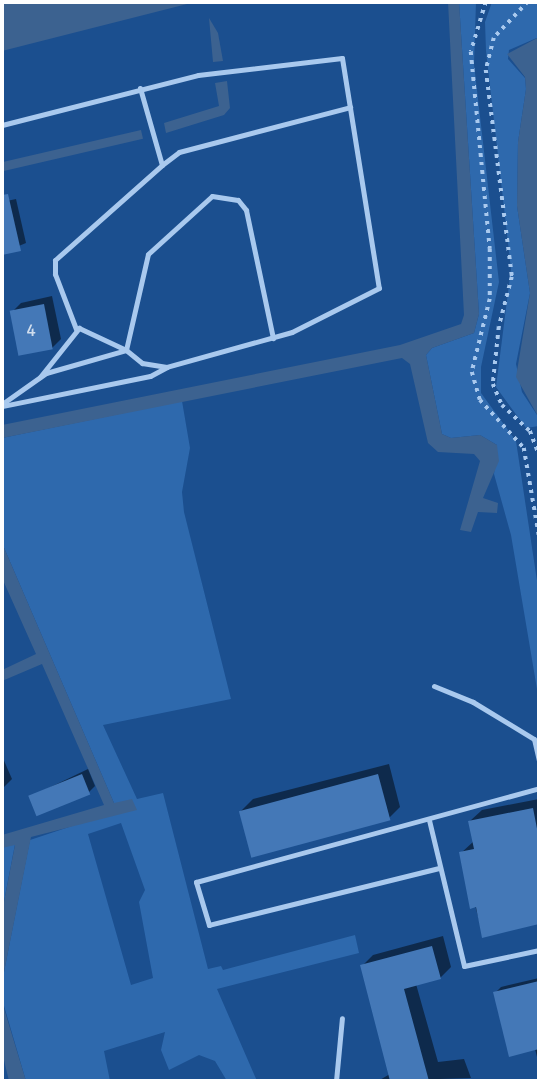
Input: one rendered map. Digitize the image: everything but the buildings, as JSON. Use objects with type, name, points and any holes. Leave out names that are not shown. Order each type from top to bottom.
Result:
[{"type":"lane","points":[[2,125],[198,75],[342,58],[379,288],[310,325],[274,338],[167,367],[149,376],[2,405]]},
{"type":"lane","points":[[140,88],[162,165]]},
{"type":"lane","points":[[167,367],[142,363],[126,350],[76,329],[55,274],[55,260],[179,152],[350,107]]},
{"type":"lane","points":[[126,350],[148,254],[212,196],[238,200],[246,210],[274,338]]},
{"type":"lane","points":[[2,405],[40,377],[76,329]]},
{"type":"lane","points":[[40,377],[126,350]]},
{"type":"lane","points":[[434,686],[473,702],[534,739],[539,761]]},
{"type":"lane","points":[[439,868],[209,925],[196,882],[429,820],[498,796],[539,788]]},
{"type":"lane","points":[[429,820],[464,965],[539,950]]},
{"type":"lane","points":[[336,1081],[342,1018]]},
{"type":"path","points":[[486,2],[471,52],[490,249],[490,299],[472,372],[480,400],[524,448],[539,536]]},
{"type":"path","points":[[528,2],[494,38],[486,70],[512,277],[493,360],[493,384],[502,405],[530,431],[539,454]]},
{"type":"shaded area","points":[[2,2],[195,2],[2,51]]},
{"type":"shaded area","points":[[448,2],[459,2],[479,314],[474,333],[432,348],[426,355],[442,434],[451,438],[480,435],[497,445],[499,461],[483,498],[498,503],[497,513],[478,512],[471,532],[460,530],[480,461],[474,454],[438,452],[428,443],[410,364],[402,358],[2,438],[2,425],[400,345],[461,324],[464,315]]},
{"type":"shaded area","points":[[459,2],[476,2],[474,64],[499,282],[481,367],[481,393],[516,441],[539,594],[539,701],[511,535],[494,474],[497,445],[480,435],[451,438],[442,434],[426,355],[432,348],[474,333],[479,314]]},
{"type":"shaded area","points":[[492,2],[539,2],[539,37],[509,50],[508,59],[525,78],[526,89],[518,142],[517,206],[530,293],[516,364],[522,392],[539,418],[539,426],[526,428],[496,387],[511,269],[486,51],[485,22]]},
{"type":"shaded area","points":[[209,18],[218,33],[223,61],[213,62]]},
{"type":"shaded area","points":[[539,37],[539,418],[516,377],[530,293],[517,206],[518,142],[526,89],[525,77],[507,54]]},
{"type":"shaded area","points":[[227,81],[230,108],[224,115],[166,133],[164,123],[219,106],[215,83]]},
{"type":"shaded area","points":[[141,130],[143,139],[3,171],[2,162]]},
{"type":"shaded area","points":[[182,401],[190,448],[182,492],[184,512],[231,699],[103,725],[137,799],[163,793],[208,969],[221,966],[223,970],[355,935],[359,953],[217,989],[257,1081],[227,1081],[215,1061],[199,1055],[169,1070],[161,1050],[165,1032],[104,1051],[110,1081],[26,1081],[2,999],[2,982],[30,840],[72,826],[114,803],[2,543],[2,438]],"holes":[[[121,823],[145,890],[139,902],[153,978],[131,985],[88,834]]]},
{"type":"shaded area","points":[[2,543],[114,803],[132,799],[137,810],[31,837],[2,982],[2,912],[15,845],[2,848],[2,835],[104,805],[42,664],[2,681],[2,670],[36,654],[2,578]]},
{"type":"shaded area","points":[[15,844],[2,912],[2,848]]},
{"type":"shaded area","points":[[2,999],[26,1081],[9,1081],[2,1052]]}]
